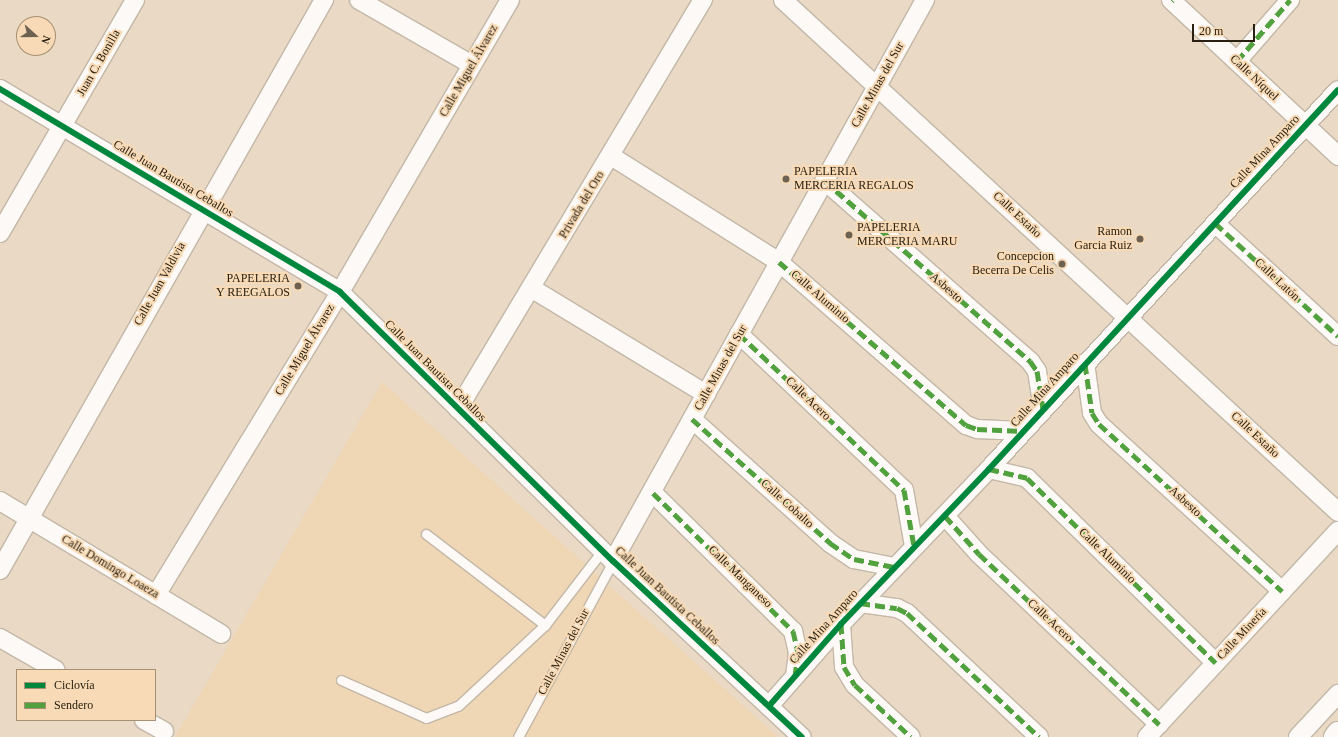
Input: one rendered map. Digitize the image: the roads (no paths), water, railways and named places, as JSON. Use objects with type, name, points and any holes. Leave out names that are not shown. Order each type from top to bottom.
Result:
[{"type":"main road","points":[[1335,737],[1338,734]]},
{"type":"street","name":"Juan C. Bonilla","points":[[0,233],[135,0]]},
{"type":"street","name":"Calle Juan Valdivia","points":[[0,570],[202,209],[324,0]]},
{"type":"street","points":[[359,0],[472,65]]},
{"type":"street","name":"Calle Miguel Álvarez","points":[[156,595],[340,292],[510,0]]},
{"type":"street","name":"Privada del Oro","points":[[458,409],[611,156],[703,0]]},
{"type":"street","name":"Calle Estaño","points":[[783,0],[1338,512]]},
{"type":"street","name":"Calle Minas del Sur","points":[[607,556],[653,492],[925,0]]},
{"type":"street","name":"Calle Níquel","points":[[1172,0],[1338,156]]},
{"type":"street","points":[[1237,61],[1290,0]]},
{"type":"street","name":"Calle Juan Bautista Ceballos","points":[[0,89],[340,292],[607,556],[802,737]]},
{"type":"street","name":"Calle Mina Amparo","points":[[769,706],[860,603],[989,469],[1338,90]]},
{"type":"street","name":"Calle Aluminio","points":[[611,156],[779,262],[966,425],[977,429],[1023,431]]},
{"type":"street","name":"Asbesto","points":[[824,182],[1030,361],[1037,371],[1043,409]]},
{"type":"street","name":"Calle Latón","points":[[1215,223],[1338,336]]},
{"type":"street","points":[[531,288],[706,394]]},
{"type":"street","name":"Calle Acero","points":[[740,334],[904,490],[914,546]]},
{"type":"street","name":"Asbesto","points":[[1085,363],[1092,413],[1099,424],[1282,590]]},
{"type":"street","name":"Calle Cobalto","points":[[692,419],[830,543],[854,559],[894,567]]},
{"type":"street","name":"Calle Aluminio","points":[[989,469],[1027,478],[1216,663]]},
{"type":"street","name":"Calle Manganeso","points":[[653,492],[793,631],[798,652],[795,675]]},
{"type":"street","name":"Calle Domingo Loaeza","points":[[0,501],[221,634]]},
{"type":"street","name":"Calle Acero","points":[[945,516],[979,554],[1153,730]]},
{"type":"street","name":"Calle Minería","points":[[1153,730],[1338,530]]},
{"type":"street","points":[[860,603],[897,608],[907,613],[1039,737]]},
{"type":"street","points":[[841,624],[844,666],[855,685],[911,737]]},
{"type":"street","points":[[0,638],[54,669]]},
{"type":"street","points":[[1298,737],[1338,694]]},
{"type":"street","points":[[146,721],[164,731]]},
{"type":"lane","points":[[426,534],[545,625]]},
{"type":"lane","points":[[341,680],[426,718],[458,706],[545,625],[607,556]]},
{"type":"lane","name":"Calle Minas del Sur","points":[[518,737],[607,556]]},
{"type":"place","name":"PAPELERIA MERCERIA REGALOS","points":[[786,179]]},
{"type":"place","name":"PAPELERIA MERCERIA MARU","points":[[849,235]]},
{"type":"place","name":"Ramon Garcia Ruiz","points":[[1140,239]]},
{"type":"place","name":"Concepcion Becerra De Celis","points":[[1062,264]]},
{"type":"place","name":"PAPELERIA Y REEGALOS","points":[[298,286]]}]
